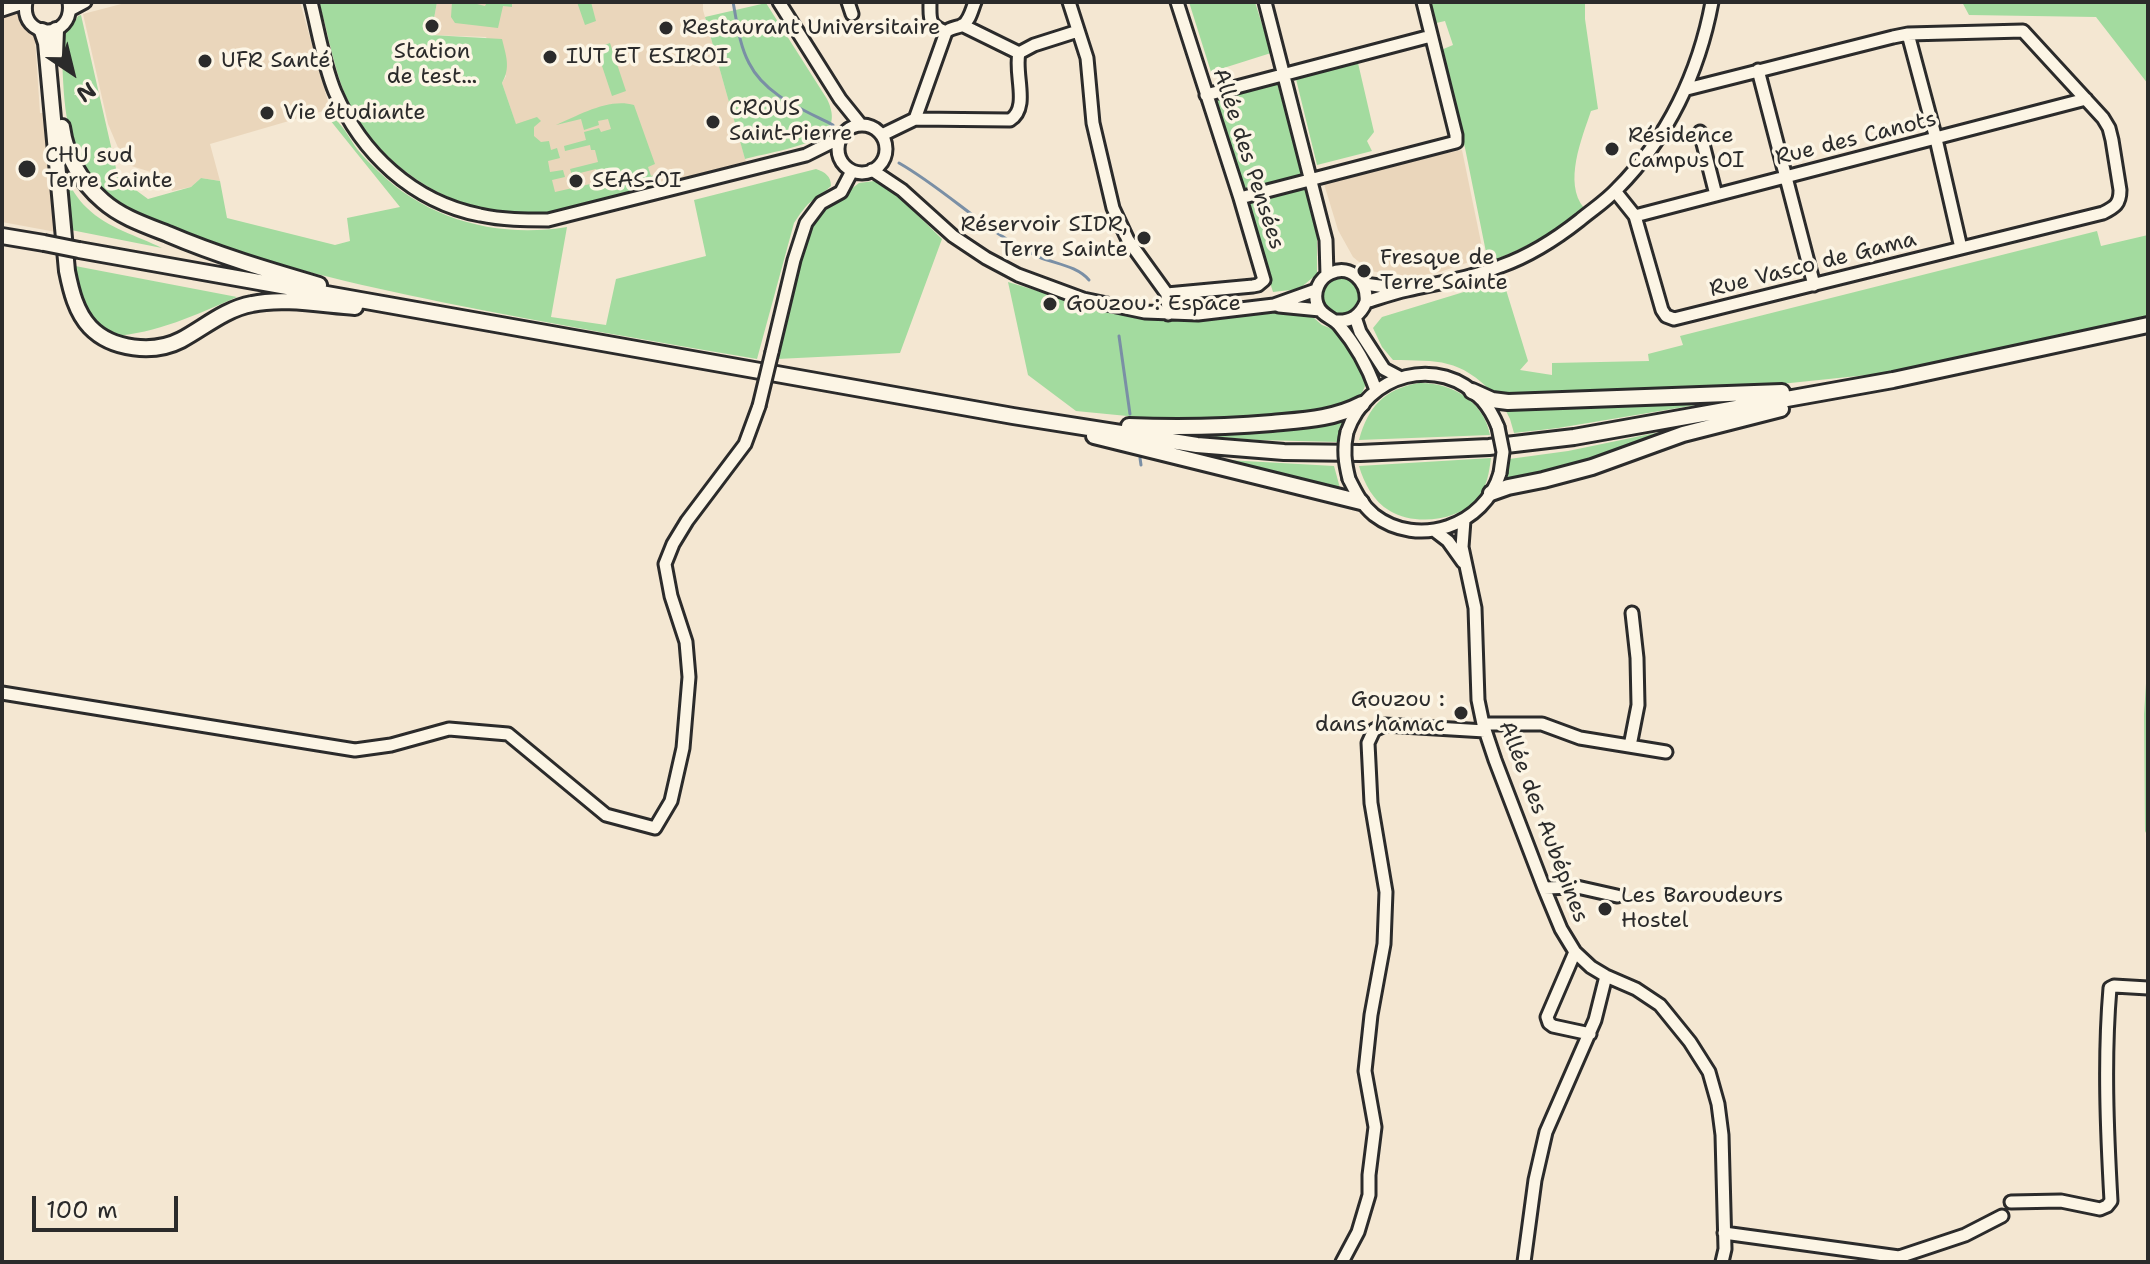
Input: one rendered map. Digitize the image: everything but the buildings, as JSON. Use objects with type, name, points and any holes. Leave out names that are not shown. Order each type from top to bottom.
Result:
[{"type":"main road","points":[[49,30],[46,43],[67,271],[71,293],[90,327],[107,339],[149,349],[180,340],[222,315],[252,303],[432,313]]},
{"type":"main road","points":[[49,30],[55,48],[65,146],[87,185],[103,202],[124,217],[213,253],[327,288],[432,313]]},
{"type":"main road","points":[[2,236],[1013,416],[1197,445],[1284,452],[1360,453],[1536,443],[1893,380],[2148,325]]},
{"type":"main road","points":[[1472,391],[1492,400],[1508,402],[1771,393],[1893,380]]},
{"type":"main road","points":[[1491,493],[1592,467],[1683,434],[1893,380]]},
{"type":"main road","points":[[1074,425],[1237,426],[1325,418],[1362,404]]},
{"type":"main road","points":[[1013,416],[1361,502]]},
{"type":"street","points":[[2,12],[26,2],[25,15],[35,28],[49,30],[66,22],[69,6],[85,2]]},
{"type":"street","points":[[311,2],[333,89],[366,146],[387,168],[412,187],[442,203],[478,215],[514,220],[548,220],[806,155],[843,134],[861,125],[872,127],[882,135],[886,149],[883,160],[872,170],[862,173],[852,171],[840,159],[838,148],[843,134],[840,99]]},
{"type":"street","points":[[779,2],[840,99],[861,125]]},
{"type":"street","points":[[930,2],[931,23],[946,32]]},
{"type":"street","points":[[915,119],[946,32],[962,25],[975,2]]},
{"type":"street","points":[[1069,2],[1089,70],[1093,123],[1113,208],[1128,240],[1167,294],[1168,314]]},
{"type":"street","name":"Allée des Pensées","points":[[1167,294],[1253,286],[1262,282],[1263,275],[1177,2]]},
{"type":"street","points":[[1265,2],[1326,240],[1327,275]]},
{"type":"street","points":[[1240,198],[1456,142],[1423,2]]},
{"type":"street","points":[[1407,290],[1364,284],[1351,273],[1343,271],[1322,279],[1316,290],[1317,304],[1330,319],[1349,320],[1366,302],[1503,266],[1571,227],[1615,191],[1650,152],[1687,89],[1704,43],[1712,2]]},
{"type":"street","points":[[2,12],[25,15]]},
{"type":"street","points":[[962,25],[1019,53]]},
{"type":"street","points":[[1019,53],[1078,31]]},
{"type":"street","points":[[1687,89],[1908,34],[2023,31],[2086,99]]},
{"type":"street","points":[[1908,34],[1961,248]]},
{"type":"street","points":[[1206,95],[1431,36]]},
{"type":"street","points":[[882,135],[915,119],[1010,120],[1016,117],[1021,105],[1017,71],[1019,53]]},
{"type":"street","points":[[1758,70],[1814,285]]},
{"type":"street","name":"Rue des Canots","points":[[1635,216],[2086,99]]},
{"type":"street","name":"Rue Vasco de Gama","points":[[1615,191],[1635,216],[1662,310],[1672,319],[1679,319],[2103,213],[2115,207],[2120,200],[2120,190],[2109,128],[2086,99]]},
{"type":"street","points":[[1700,132],[1716,195]]},
{"type":"street","points":[[806,155],[840,159]]},
{"type":"street","points":[[883,160],[902,190]]},
{"type":"street","points":[[872,170],[902,190],[953,236],[986,258],[1018,275],[1102,304],[1168,314],[1224,312],[1274,305],[1316,290]]},
{"type":"street","points":[[2,693],[355,750],[391,745],[449,729],[508,734],[606,815],[655,828],[671,801],[683,748],[689,677],[686,642],[671,596],[665,564],[687,521],[745,444],[759,406],[794,260],[806,223],[821,203],[841,192],[852,171]]},
{"type":"street","points":[[1326,240],[1343,271]]},
{"type":"street","points":[[1364,284],[1366,302]]},
{"type":"street","points":[[1274,305],[1320,310]]},
{"type":"street","points":[[1355,317],[1360,332],[1384,369],[1401,378]]},
{"type":"street","points":[[1336,321],[1370,372],[1376,390]]},
{"type":"street","points":[[1415,375],[1445,377],[1472,391],[1491,412],[1498,427],[1503,452],[1500,473],[1491,493],[1464,520],[1435,531],[1419,532],[1394,526],[1373,514],[1361,502],[1345,464],[1347,432],[1362,404],[1376,390],[1401,378],[1415,375]]},
{"type":"street","name":"Allée des Aubépines","points":[[1464,520],[1462,547],[1475,608],[1478,700],[1484,728],[1517,822],[1561,929],[1575,952],[1591,967],[1636,989],[1660,1005],[1709,1072],[1722,1135],[1725,1249],[1722,1262]]},
{"type":"street","name":"Allée des Aubépines","points":[[1435,531],[1448,541],[1468,569]]},
{"type":"street","points":[[1630,746],[1638,705],[1632,613]]},
{"type":"street","points":[[1342,1262],[1358,1232],[1369,1195],[1375,1127],[1365,1071],[1384,944],[1386,892],[1371,803],[1368,743],[1374,730],[1385,725],[1484,728],[1542,724],[1580,738],[1666,752]]},
{"type":"street","points":[[1544,888],[1577,887],[1617,896]]},
{"type":"street","points":[[1575,952],[1547,1017],[1553,1026],[1590,1034]]},
{"type":"street","points":[[1524,1262],[1535,1180],[1548,1125],[1590,1034],[1606,976]]},
{"type":"street","points":[[2011,1202],[2061,1201],[2100,1209],[2111,1201],[2107,1018],[2110,988],[2148,988]]},
{"type":"street","points":[[1724,1233],[1899,1260],[1965,1235],[2002,1216]]},
{"type":"shaded area","name":"CHU sud Terre Sainte","points":[[2,2],[18,2],[21,21],[35,38],[40,113],[48,113],[56,232],[2,222]]},
{"type":"shaded area","name":"UFR Santé","points":[[129,2],[300,2],[330,109],[210,144],[220,181],[201,178],[191,187],[172,191],[167,177],[125,164],[108,124],[83,14]]},
{"type":"shaded area","points":[[437,2],[703,2],[746,162],[588,205],[547,214],[530,213],[516,125],[502,83],[506,76],[486,37],[431,35]]},
{"type":"shaded area","points":[[1462,150],[1484,257],[1440,272],[1413,277],[1370,271],[1353,257],[1338,230],[1324,184]]},
{"type":"green space","points":[[319,2],[437,2],[431,35],[502,39],[507,67],[502,83],[516,124],[537,117],[541,121],[534,127],[534,136],[541,142],[549,141],[551,150],[557,148],[560,158],[548,161],[550,172],[563,170],[565,177],[552,180],[555,192],[599,182],[596,169],[572,175],[570,169],[598,162],[595,150],[591,150],[590,145],[565,151],[564,146],[586,140],[584,132],[611,129],[608,119],[584,130],[581,119],[556,125],[604,106],[634,105],[655,164],[648,167],[651,176],[657,174],[660,186],[576,208],[515,214],[483,209],[423,183],[396,164],[373,141],[355,114],[341,84]]},
{"type":"green space","points":[[452,2],[477,2],[485,6],[487,2],[516,2],[512,3],[512,7],[503,6],[498,28],[455,23],[451,17]]},
{"type":"green space","points":[[577,2],[591,2],[596,21],[585,25]]},
{"type":"green space","points":[[1189,2],[1255,2],[1271,53],[1211,72]]},
{"type":"green space","points":[[1427,2],[1585,2],[1598,109],[1591,111],[1576,160],[1575,186],[1584,208],[1538,240],[1488,262],[1441,50],[1453,45],[1445,21],[1432,24]]},
{"type":"green space","points":[[1962,2],[2148,2],[2148,84],[2096,17],[1969,15]]},
{"type":"green space","points":[[766,3],[827,99],[832,113],[831,122],[824,134],[809,142],[745,159],[705,17]]},
{"type":"green space","points":[[81,15],[118,177],[148,199],[191,187],[201,178],[220,181],[227,218],[335,245],[350,241],[347,218],[400,207],[330,120],[335,119],[359,152],[378,171],[398,188],[442,214],[466,222],[516,230],[567,227],[551,317],[606,325],[616,279],[706,256],[694,200],[816,169],[827,175],[831,186],[808,205],[794,223],[757,359],[377,288],[282,265],[220,245],[141,214],[119,202],[99,185],[77,153],[64,100],[61,42]]},
{"type":"green space","points":[[610,43],[626,91],[612,96],[596,48]]},
{"type":"green space","points":[[1358,63],[1374,132],[1367,141],[1372,151],[1317,165],[1296,79]]},
{"type":"green space","points":[[1277,82],[1303,177],[1242,193],[1217,99]]},
{"type":"green space","points":[[64,176],[80,201],[95,215],[162,248],[66,229]]},
{"type":"green space","points":[[874,181],[900,198],[942,239],[900,353],[777,359],[810,229],[821,212],[859,183]]},
{"type":"green space","points":[[1307,188],[1317,226],[1317,274],[1299,289],[1273,292],[1245,204]]},
{"type":"green space","points":[[2097,231],[2101,246],[2148,235],[2148,325],[1896,372],[1771,385],[1494,394],[1470,374],[1448,364],[1393,360],[1382,347],[1373,328],[1382,317],[1503,280],[1528,361],[1520,370],[1552,375],[1552,363],[1649,361],[1648,354],[1683,345],[1680,336]]},
{"type":"green space","points":[[70,265],[237,297],[160,327],[113,336],[86,318]]},
{"type":"green space","points":[[1341,276],[1355,282],[1361,296],[1355,310],[1341,316],[1327,310],[1321,296],[1327,282]]},
{"type":"green space","points":[[1008,282],[1091,307],[1144,318],[1216,317],[1286,311],[1314,318],[1335,330],[1365,376],[1366,384],[1361,395],[1331,412],[1158,419],[1076,411],[1028,375]]},
{"type":"green space","points":[[1419,383],[1443,386],[1464,396],[1481,412],[1490,435],[1359,440],[1367,418],[1379,401],[1396,390]]},
{"type":"green space","points":[[1720,398],[1720,401],[1514,433],[1505,409]]},
{"type":"green space","points":[[1345,420],[1338,442],[1191,435],[1315,427]]},
{"type":"green space","points":[[1684,427],[1568,469],[1505,485],[1509,459],[1568,451]]},
{"type":"green space","points":[[1491,458],[1485,485],[1477,499],[1459,512],[1424,520],[1400,516],[1384,507],[1370,491],[1359,466]]},
{"type":"green space","points":[[1227,460],[1334,466],[1340,488]]},
{"type":"green space","points":[[2148,653],[2148,837],[2145,831],[2144,714]]},
{"type":"waterway","points":[[733,2],[743,48],[756,74],[785,100],[833,125]]},
{"type":"waterway","points":[[899,163],[1020,247],[1072,268],[1089,280]]},
{"type":"waterway","points":[[1119,336],[1130,414]]},
{"type":"waterway","points":[[1140,458],[1141,465]]},
{"type":"place","name":"Station de test...","points":[[432,26]]},
{"type":"place","name":"Restaurant Universitaire","points":[[666,28]]},
{"type":"place","name":"IUT ET ESIROI","points":[[550,57]]},
{"type":"place","name":"UFR Santé","points":[[205,61]]},
{"type":"place","name":"Vie étudiante","points":[[267,113]]},
{"type":"place","name":"CROUS Saint-Pierre","points":[[713,122]]},
{"type":"place","name":"Résidence Campus OI","points":[[1612,149]]},
{"type":"place","name":"CHU sud Terre Sainte","points":[[27,169]]},
{"type":"place","name":"SEAS-OI","points":[[576,181]]},
{"type":"place","name":"Réservoir SIDR, Terre Sainte","points":[[1144,238]]},
{"type":"place","name":"Fresque de Terre Sainte","points":[[1364,271]]},
{"type":"place","name":"Gouzou : Espace","points":[[1050,304]]},
{"type":"place","name":"Gouzou : dans hamac","points":[[1461,713]]},
{"type":"place","name":"Les Baroudeurs Hostel","points":[[1605,909]]}]
